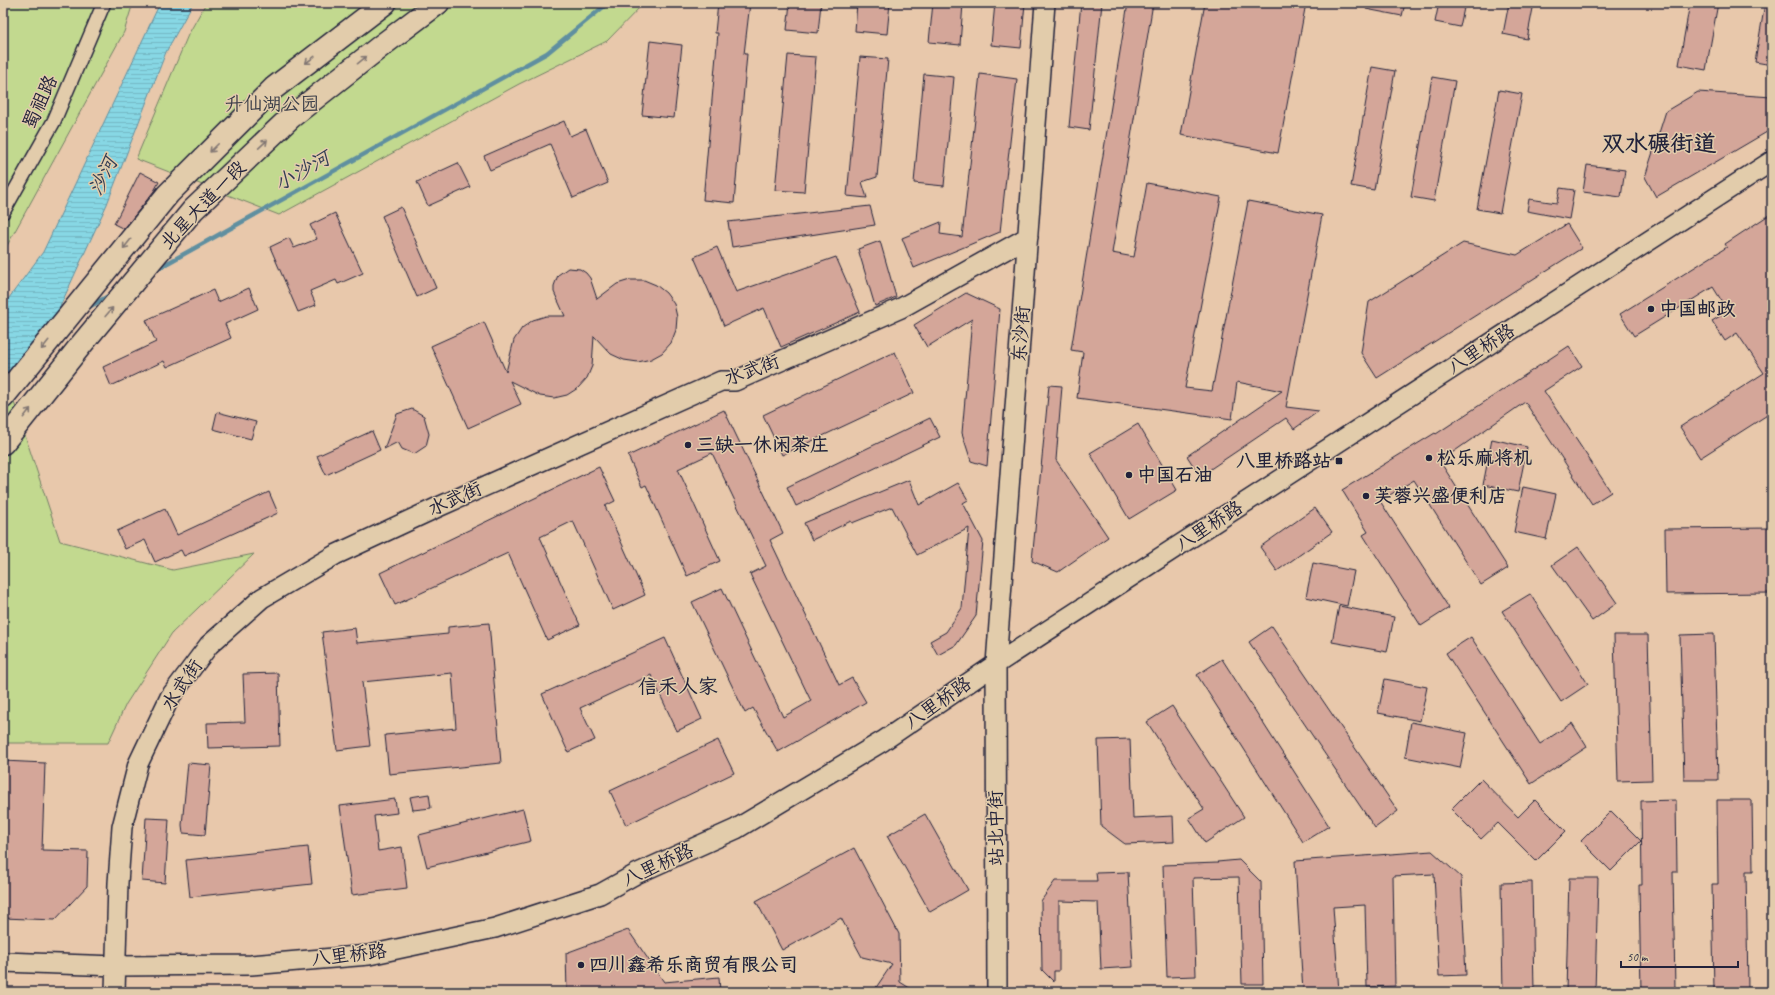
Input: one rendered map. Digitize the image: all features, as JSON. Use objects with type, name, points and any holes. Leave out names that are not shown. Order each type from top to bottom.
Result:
[{"type":"highway","name":"北星大道一段","points":[[3,397],[168,194],[274,88],[385,3]]},
{"type":"highway","name":"北星大道一段","points":[[3,443],[81,345],[193,210],[291,117],[438,3]]},
{"type":"street","name":"蜀祖路","points":[[3,212],[54,121],[104,3]]},
{"type":"street","name":"东沙街","points":[[996,664],[1045,3]]},
{"type":"street","name":"八里桥路","points":[[3,962],[117,966],[251,965],[369,955],[496,928],[600,894],[636,874],[736,829],[883,741],[996,664],[1772,160]]},
{"type":"street","name":"水武街","points":[[115,992],[117,966],[118,883],[122,827],[138,764],[170,697],[209,645],[262,598],[335,555],[436,508],[721,381],[735,381],[902,308],[1028,237]]},
{"type":"street","name":"站北中街","points":[[996,664],[997,992]]},
{"type":"green space","points":[[3,3],[133,3],[124,32],[3,253]]},
{"type":"green space","name":"升仙湖公园","points":[[206,3],[644,3],[607,41],[519,84],[279,215],[136,159],[188,35]]},
{"type":"green space","points":[[3,369],[60,541],[173,570],[254,554],[172,633],[126,704],[108,743],[3,743]]},
{"type":"water","name":"沙河","points":[[160,3],[193,3],[166,52],[107,204],[19,396],[3,415],[3,306],[43,252]]},
{"type":"building","points":[[718,3],[750,3],[744,54],[747,54],[734,203],[703,200],[718,33],[715,33]]},
{"type":"building","points":[[790,3],[821,3],[818,33],[787,30]]},
{"type":"building","points":[[857,3],[890,3],[887,34],[855,31]]},
{"type":"building","points":[[933,3],[963,3],[960,45],[929,42]]},
{"type":"building","points":[[995,3],[1025,3],[1021,48],[991,45]]},
{"type":"building","points":[[1081,3],[1102,3],[1089,130],[1069,127]]},
{"type":"building","points":[[1128,3],[1153,3],[1112,253],[1134,257],[1147,183],[1221,197],[1185,388],[1212,391],[1248,201],[1322,215],[1286,407],[1319,411],[1294,429],[1286,418],[1200,476],[1187,456],[1282,391],[1237,382],[1232,419],[1077,398],[1083,352],[1071,350]]},
{"type":"building","points":[[1205,3],[1306,3],[1278,153],[1181,135]]},
{"type":"building","points":[[1366,3],[1405,3],[1402,16],[1366,9]]},
{"type":"building","points":[[1439,3],[1465,3],[1460,27],[1435,22]]},
{"type":"building","points":[[1509,3],[1534,3],[1527,39],[1503,34]]},
{"type":"building","points":[[1690,3],[1718,3],[1706,70],[1679,65]]},
{"type":"building","points":[[1765,3],[1772,3],[1772,65],[1755,62]]},
{"type":"building","points":[[650,41],[682,45],[674,118],[642,115]]},
{"type":"building","points":[[788,55],[816,57],[804,192],[775,190]]},
{"type":"building","points":[[860,57],[888,59],[877,177],[862,182],[867,198],[847,196]]},
{"type":"building","points":[[1372,67],[1395,71],[1374,190],[1351,186]]},
{"type":"building","points":[[924,74],[954,77],[944,186],[914,183]]},
{"type":"building","points":[[980,74],[1017,79],[1000,232],[914,268],[902,238],[941,222],[940,234],[962,237]]},
{"type":"building","points":[[1432,77],[1455,81],[1434,201],[1411,197]]},
{"type":"building","points":[[1499,90],[1522,94],[1500,213],[1477,209]]},
{"type":"building","points":[[1698,92],[1772,97],[1772,129],[1656,197],[1645,177],[1666,111]]},
{"type":"building","points":[[564,121],[570,136],[586,129],[608,183],[573,198],[550,144],[490,170],[484,156]]},
{"type":"building","points":[[458,163],[470,187],[428,206],[417,182]]},
{"type":"building","points":[[1587,165],[1625,170],[1621,197],[1583,192]]},
{"type":"building","points":[[140,172],[159,182],[154,191],[124,229],[114,224]]},
{"type":"building","points":[[1560,188],[1574,190],[1569,219],[1527,211],[1529,199],[1557,203]]},
{"type":"building","points":[[870,206],[875,225],[732,247],[728,222]]},
{"type":"building","points":[[401,207],[436,288],[417,297],[382,216]]},
{"type":"building","points":[[335,213],[363,273],[338,284],[336,280],[310,291],[316,305],[298,312],[270,247],[289,238],[294,248],[317,239],[310,225]]},
{"type":"building","points":[[1772,213],[1772,412],[1700,458],[1680,427],[1764,373],[1737,333],[1725,341],[1712,321],[1728,311],[1713,287],[1634,336],[1620,314],[1727,247],[1725,244]]},
{"type":"building","points":[[1567,224],[1582,248],[1377,378],[1361,353],[1369,302],[1463,243],[1517,255]]},
{"type":"building","points":[[880,241],[896,297],[875,306],[858,249]]},
{"type":"building","points":[[717,247],[736,292],[836,257],[860,312],[781,347],[764,308],[724,326],[694,257]]},
{"type":"building","points":[[568,268],[580,269],[586,273],[590,278],[597,299],[617,284],[630,280],[644,280],[656,285],[666,293],[674,304],[677,317],[676,330],[671,343],[662,353],[651,359],[638,362],[624,360],[611,354],[594,336],[592,366],[587,378],[578,388],[567,395],[554,398],[540,396],[510,381],[521,404],[468,428],[431,346],[484,322],[506,372],[514,340],[522,328],[533,320],[546,316],[565,316],[554,292],[554,286],[558,275]]},
{"type":"building","points":[[249,288],[258,309],[225,324],[231,338],[167,367],[164,361],[111,386],[103,367],[156,342],[146,320],[213,290],[218,302]]},
{"type":"building","points":[[966,293],[1000,309],[987,466],[971,461],[962,433],[972,319],[927,347],[914,325]]},
{"type":"building","points":[[1569,346],[1582,366],[1544,391],[1611,492],[1592,504],[1525,402],[1449,455],[1450,457],[1441,463],[1508,568],[1481,585],[1414,480],[1380,501],[1449,608],[1421,626],[1363,535],[1368,532],[1342,490],[1435,433],[1436,434]]},
{"type":"building","points":[[895,352],[914,393],[782,455],[763,415]]},
{"type":"building","points":[[1049,385],[1062,386],[1056,460],[1108,537],[1058,572],[1032,561]]},
{"type":"building","points":[[412,409],[424,416],[429,434],[426,446],[414,454],[402,449],[398,442],[384,449],[397,414]]},
{"type":"building","points":[[724,410],[783,533],[770,540],[839,685],[852,678],[866,702],[778,752],[753,708],[745,713],[692,602],[722,588],[783,717],[811,701],[750,574],[766,566],[712,453],[678,469],[720,561],[687,576],[646,485],[642,487],[628,456]]},
{"type":"building","points":[[217,412],[256,422],[251,439],[213,429]]},
{"type":"building","points":[[930,418],[940,437],[796,506],[787,487]]},
{"type":"building","points":[[1138,424],[1177,490],[1129,519],[1090,453]]},
{"type":"building","points":[[372,431],[380,450],[326,475],[317,456]]},
{"type":"building","points":[[1492,439],[1527,447],[1518,492],[1483,485]]},
{"type":"building","points":[[599,467],[615,501],[605,506],[645,595],[613,610],[573,521],[540,537],[580,625],[547,640],[508,553],[395,605],[380,573]]},
{"type":"building","points":[[909,480],[919,505],[958,483],[968,500],[963,503],[983,541],[976,616],[956,645],[938,655],[930,641],[946,632],[962,608],[969,528],[917,555],[892,507],[852,523],[851,521],[812,540],[804,523]]},
{"type":"building","points":[[1523,487],[1556,494],[1546,539],[1514,532]]},
{"type":"building","points":[[269,492],[278,513],[184,556],[181,550],[155,562],[145,540],[125,549],[117,531],[165,509],[177,535]]},
{"type":"building","points":[[1315,508],[1332,532],[1277,571],[1260,547]]},
{"type":"building","points":[[1772,528],[1772,593],[1666,594],[1665,529]]},
{"type":"building","points":[[1578,547],[1617,603],[1592,621],[1552,565]]},
{"type":"building","points":[[1313,563],[1354,571],[1347,606],[1306,597]]},
{"type":"building","points":[[1530,594],[1588,684],[1561,702],[1502,611]]},
{"type":"building","points":[[1339,606],[1394,617],[1387,652],[1332,642]]},
{"type":"building","points":[[489,623],[501,763],[389,774],[385,735],[456,728],[452,673],[362,682],[370,746],[337,750],[322,632],[355,628],[357,643],[448,634],[448,627]]},
{"type":"building","points":[[1272,626],[1398,811],[1375,828],[1249,642]]},
{"type":"building","points":[[1714,634],[1718,780],[1684,780],[1680,635]]},
{"type":"building","points":[[1614,635],[1648,635],[1652,780],[1618,781]]},
{"type":"building","points":[[1471,637],[1540,744],[1572,723],[1587,747],[1531,784],[1446,653]]},
{"type":"building","points":[[665,638],[702,719],[677,731],[651,675],[580,708],[595,740],[568,752],[542,694]]},
{"type":"building","points":[[1222,659],[1329,826],[1303,842],[1197,675]]},
{"type":"building","points":[[278,673],[280,746],[208,748],[207,723],[245,722],[243,674]]},
{"type":"building","points":[[1385,679],[1427,687],[1420,721],[1378,713]]},
{"type":"building","points":[[1172,706],[1244,817],[1205,843],[1189,818],[1204,809],[1147,722]]},
{"type":"building","points":[[1411,722],[1467,733],[1460,768],[1405,757]]},
{"type":"building","points":[[1130,739],[1133,818],[1173,816],[1174,842],[1125,844],[1101,826],[1098,740]]},
{"type":"building","points":[[718,740],[734,773],[626,825],[610,791]]},
{"type":"building","points":[[3,761],[45,763],[42,850],[88,851],[87,886],[55,920],[3,918]]},
{"type":"building","points":[[188,763],[211,765],[205,835],[183,833],[182,825]]},
{"type":"building","points":[[1481,779],[1518,817],[1535,800],[1566,831],[1536,861],[1498,823],[1481,839],[1451,809]]},
{"type":"building","points":[[429,794],[431,808],[413,810],[410,797]]},
{"type":"building","points":[[395,799],[397,813],[374,816],[378,851],[402,847],[407,888],[352,895],[340,806]]},
{"type":"building","points":[[1676,800],[1677,872],[1673,872],[1675,990],[1641,991],[1639,885],[1642,885],[1641,801]]},
{"type":"building","points":[[1717,800],[1752,800],[1753,871],[1746,871],[1748,989],[1714,990],[1712,884],[1718,884]]},
{"type":"building","points":[[523,809],[531,841],[427,867],[419,835]]},
{"type":"building","points":[[1611,811],[1641,841],[1611,871],[1581,841]]},
{"type":"building","points":[[925,814],[968,890],[930,912],[887,836]]},
{"type":"building","points":[[146,818],[169,819],[165,883],[142,881]]},
{"type":"building","points":[[308,847],[312,884],[190,897],[186,860]]},
{"type":"building","points":[[854,848],[899,934],[900,982],[916,992],[873,992],[892,964],[862,957],[841,918],[782,950],[756,901]]},
{"type":"building","points":[[1432,851],[1461,877],[1466,975],[1439,976],[1434,874],[1393,876],[1395,986],[1367,987],[1365,905],[1333,907],[1339,992],[1303,992],[1295,861]]},
{"type":"building","points":[[1239,860],[1261,882],[1263,984],[1242,984],[1239,877],[1193,878],[1196,976],[1167,977],[1163,865],[1218,863],[1217,862]]},
{"type":"building","points":[[1128,872],[1133,967],[1101,969],[1098,902],[1059,901],[1059,971],[1054,971],[1054,982],[1042,970],[1041,901],[1055,881],[1097,881],[1096,873]]},
{"type":"building","points":[[1569,878],[1598,878],[1595,992],[1566,992]]},
{"type":"building","points":[[1532,882],[1534,992],[1503,992],[1501,883]]},
{"type":"building","points":[[628,930],[664,982],[719,977],[720,992],[567,992],[566,953]]},
{"type":"waterway","name":"小沙河","points":[[155,270],[547,53],[608,3]]},
{"type":"waterway","name":"小沙河","points":[[87,308],[112,294]]},
{"type":"place","name":"中国邮政","points":[[1651,309]]},
{"type":"place","name":"三缺一休闲茶庄","points":[[688,445]]},
{"type":"place","name":"松乐麻将机","points":[[1429,458]]},
{"type":"place","name":"八里桥路站","points":[[1339,461]]},
{"type":"place","name":"中国石油","points":[[1129,475]]},
{"type":"place","name":"芙蓉兴盛便利店","points":[[1366,496]]},
{"type":"place","name":"四川鑫希乐商贸有限公司","points":[[581,965]]},
{"type":"district","name":"双水碾街道","points":[[1659,143]]},
{"type":"district","name":"信禾人家","points":[[678,686]]}]
